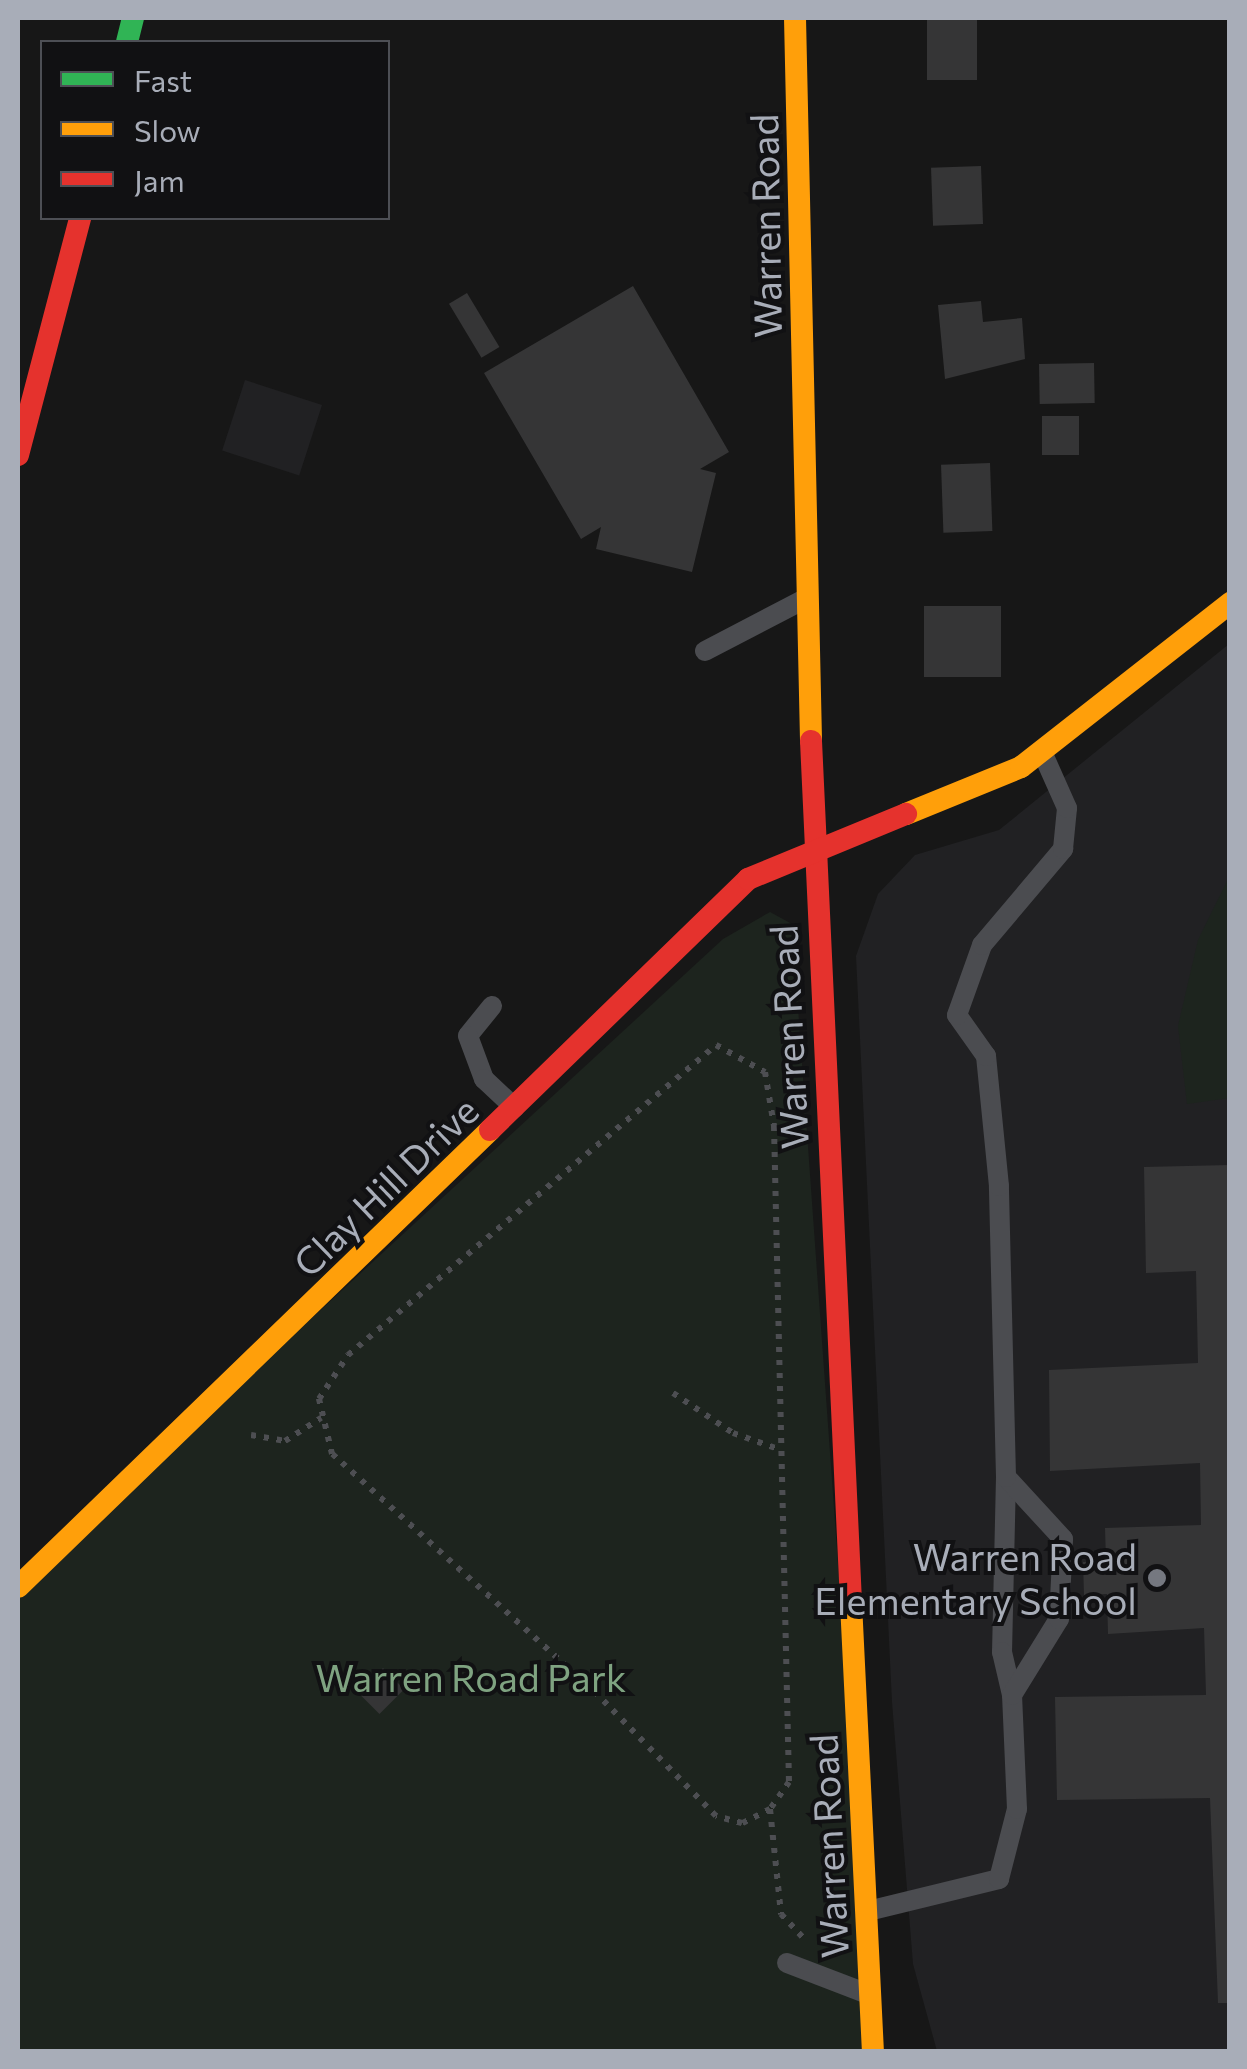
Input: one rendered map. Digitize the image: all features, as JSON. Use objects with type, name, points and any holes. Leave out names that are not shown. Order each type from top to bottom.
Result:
[{"type":"main road","name":"Warren Road","points":[[795,18],[814,859],[873,2052]]},
{"type":"main road","points":[[18,455],[79,220]]},
{"type":"main road","name":"Clay Hill Drive","points":[[18,1587],[516,1109],[748,879],[814,859],[1042,751],[1230,603]]},
{"type":"lane","points":[[705,650],[808,596]]},
{"type":"lane","points":[[866,1912],[999,1879],[1017,1809],[1012,1695],[1002,1652],[1006,1477],[988,1075],[957,1016],[982,945],[1063,849],[1067,808],[1042,751]]},
{"type":"lane","points":[[492,1006],[468,1036],[484,1078],[516,1109]]},
{"type":"lane","points":[[1006,1477],[1063,1538],[1060,1619],[1012,1695]]},
{"type":"lane","points":[[788,1963],[870,1994]]},
{"type":"path","points":[[716,1045],[766,1072],[782,1450],[789,1782],[770,1809],[742,1823],[716,1816],[596,1693],[332,1454],[318,1398],[348,1355],[716,1045]]},
{"type":"path","points":[[673,1394],[733,1433],[782,1450]]},
{"type":"path","points":[[251,1434],[285,1441],[321,1418]]},
{"type":"path","points":[[770,1809],[781,1914],[802,1938]]},
{"type":"shaded area","points":[[245,380],[322,405],[299,475],[222,450]]},
{"type":"shaded area","points":[[1229,644],[1229,2051],[937,2051],[913,1964],[892,1702],[856,956],[878,894],[915,855],[999,830]]},
{"type":"green space","points":[[1229,877],[1229,1098],[1187,1104],[1178,1026],[1198,940]]},
{"type":"green space","name":"Warren Road Park","points":[[770,912],[792,924],[873,2051],[18,2052],[18,1589],[723,939]]},
{"type":"building","points":[[927,18],[977,18],[977,80],[927,80]]},
{"type":"building","points":[[981,166],[983,224],[933,226],[931,168]]},
{"type":"building","points":[[633,286],[729,452],[700,469],[716,473],[692,572],[596,549],[601,527],[581,539],[484,373]]},
{"type":"building","points":[[467,293],[499,347],[481,358],[449,304]]},
{"type":"building","points":[[981,301],[983,322],[1022,318],[1025,359],[945,379],[938,305]]},
{"type":"building","points":[[1094,363],[1095,403],[1040,404],[1039,364]]},
{"type":"building","points":[[1042,416],[1079,416],[1079,455],[1042,455]]},
{"type":"building","points":[[990,463],[992,531],[943,533],[941,465]]},
{"type":"building","points":[[924,606],[1001,606],[1001,677],[924,677]]},
{"type":"building","name":"Warren Road Elementary School","points":[[1230,1165],[1230,2003],[1218,2003],[1210,1798],[1057,1800],[1055,1697],[1206,1695],[1204,1628],[1108,1634],[1107,1594],[1084,1595],[1083,1562],[1106,1561],[1105,1528],[1201,1525],[1200,1463],[1050,1471],[1049,1370],[1198,1363],[1196,1271],[1146,1273],[1144,1167]]},
{"type":"building","points":[[383,1668],[404,1689],[379,1714],[358,1693]]},
{"type":"traffic: fast","points":[[128,40],[133,18]]},
{"type":"traffic: slow","points":[[795,18],[811,741]]},
{"type":"traffic: slow","points":[[906,814],[1021,767],[1230,603]]},
{"type":"traffic: slow","points":[[18,1587],[490,1130]]},
{"type":"traffic: slow","points":[[851,1603],[873,2052]]},
{"type":"traffic: jam","points":[[18,455],[79,220]]},
{"type":"traffic: jam","points":[[811,741],[851,1603]]},
{"type":"traffic: jam","points":[[490,1130],[748,879],[906,814]]},
{"type":"place","name":"Warren Road Elementary School","points":[[1157,1578]]}]
